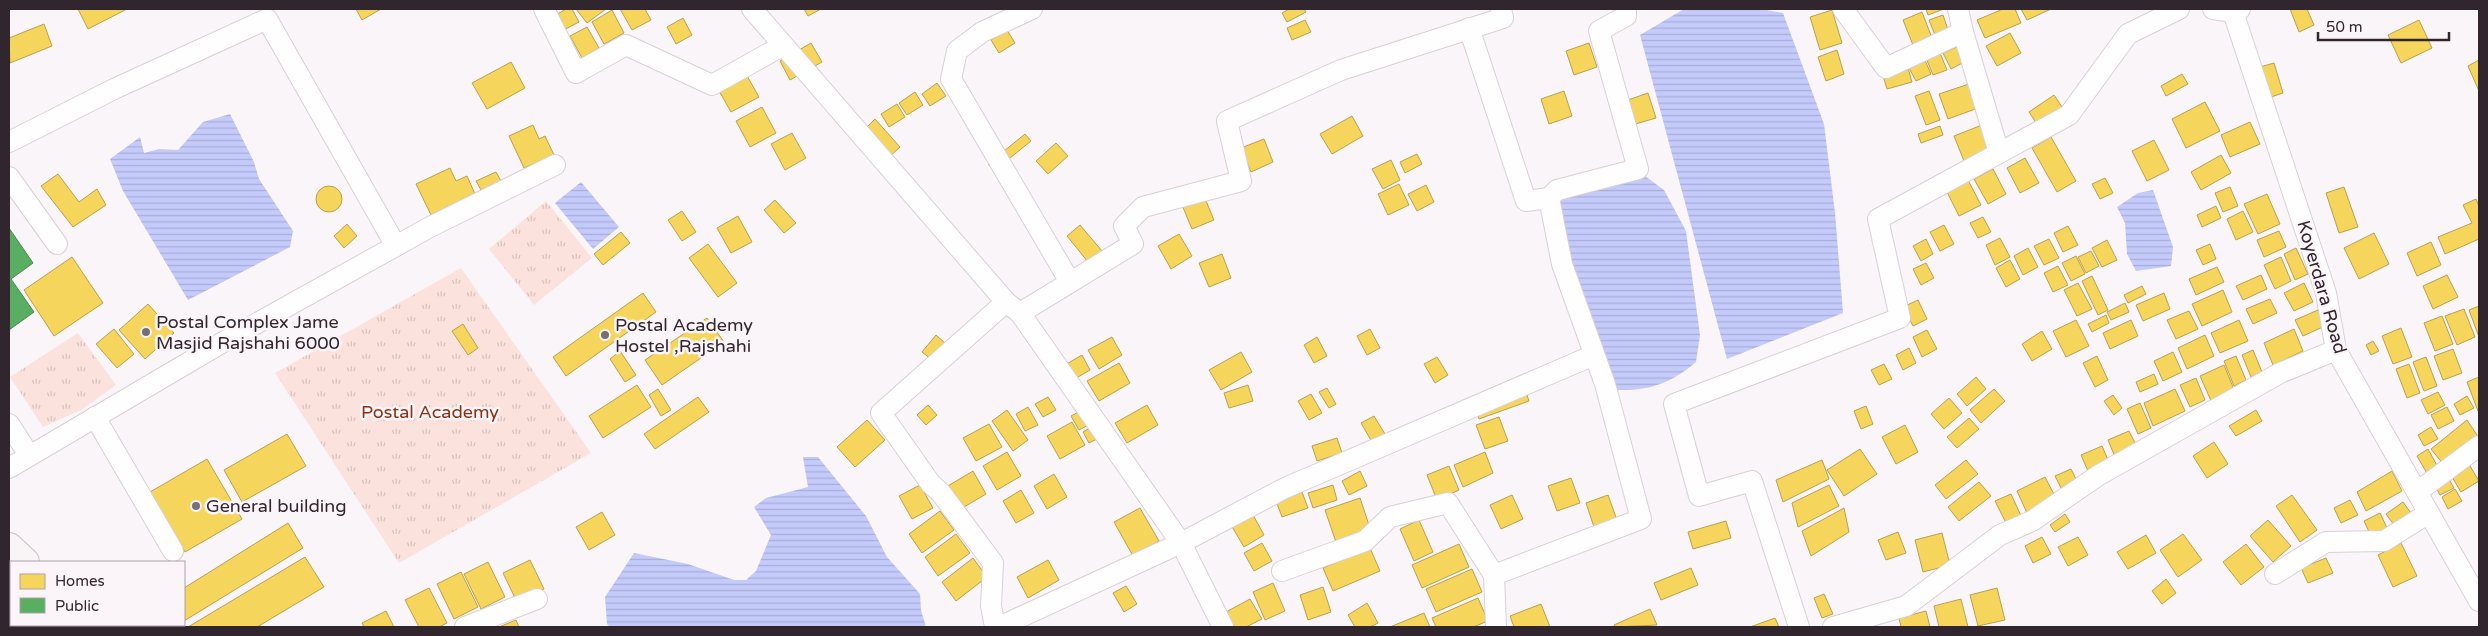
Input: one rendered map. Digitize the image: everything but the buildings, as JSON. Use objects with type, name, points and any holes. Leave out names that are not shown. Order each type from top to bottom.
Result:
[{"type":"main road","points":[[9,547],[25,561]]},
{"type":"street","points":[[544,9],[576,73],[626,45],[712,85],[782,46]]},
{"type":"street","points":[[752,9],[782,46],[1013,307],[1180,543],[1223,627]]},
{"type":"street","points":[[1032,9],[982,32],[957,51],[951,79],[1070,282]]},
{"type":"street","points":[[995,627],[991,606],[993,563],[941,493],[930,484],[881,413],[1013,307],[1070,282],[1133,244],[1124,226],[1143,207],[1241,181],[1227,121],[1341,70],[1503,18],[1501,9]]},
{"type":"street","points":[[1470,28],[1526,201],[1549,198],[1557,190],[1638,169],[1599,31],[1626,16],[1626,9]]},
{"type":"street","points":[[1844,9],[1886,68],[1962,32]]},
{"type":"street","points":[[1958,9],[1962,32],[1999,153]]},
{"type":"street","points":[[1799,627],[1752,481],[1699,496],[1674,404],[1900,318],[1878,219],[2069,115],[2128,34],[2179,9]]},
{"type":"street","points":[[2213,9],[2235,10]]},
{"type":"street","name":"Koyerdara Road","points":[[2235,10],[2326,293],[2336,350],[2479,601]]},
{"type":"street","points":[[9,142],[114,89],[267,20],[396,246]]},
{"type":"street","points":[[9,468],[396,246],[555,165]]},
{"type":"street","points":[[9,177],[58,244]]},
{"type":"street","points":[[1494,575],[1641,519],[1625,455],[1594,355],[1562,264],[1549,198]]},
{"type":"street","points":[[1833,627],[1906,606],[2000,535],[2032,521],[2099,475],[2280,373],[2336,350]]},
{"type":"street","points":[[999,627],[1180,543],[1285,488],[1594,355]]},
{"type":"street","points":[[95,417],[173,551]]},
{"type":"street","points":[[9,424],[29,455]]},
{"type":"street","points":[[2417,492],[2479,446]]},
{"type":"street","points":[[1282,571],[1365,541],[1390,518],[1448,503],[1494,575],[1496,627]]},
{"type":"street","points":[[2275,574],[2326,542],[2384,541],[2429,513]]},
{"type":"street","points":[[465,627],[538,599]]},
{"type":"green space","points":[[546,201],[592,258],[534,305],[489,249]]},
{"type":"green space","name":"Postal Academy","points":[[461,268],[591,453],[399,563],[275,373]]},
{"type":"green space","points":[[78,333],[116,385],[81,410],[43,427],[10,377]]},
{"type":"water","points":[[1684,9],[1761,9],[1783,13],[1824,124],[1835,213],[1843,313],[1727,359],[1640,35]]},
{"type":"water","points":[[230,114],[254,162],[259,179],[293,231],[290,247],[188,300],[123,191],[110,159],[140,137],[144,153],[159,149],[178,150],[203,122]]},
{"type":"water","points":[[1645,176],[1664,190],[1686,231],[1700,335],[1696,362],[1677,376],[1659,385],[1638,389],[1615,390],[1599,358],[1559,223],[1560,196]]},
{"type":"water","points":[[581,182],[619,227],[593,249],[555,203]]},
{"type":"water","points":[[2153,190],[2173,247],[2171,266],[2136,271],[2127,254],[2125,223],[2117,207],[2138,193]]},
{"type":"water","points":[[803,457],[818,457],[866,516],[887,557],[920,594],[921,610],[926,627],[610,627],[607,624],[605,597],[634,553],[688,564],[734,580],[746,580],[756,571],[771,535],[754,507],[766,498],[808,487]]},
{"type":"place","name":"Postal Complex Jame Masjid Rajshahi 6000","points":[[146,332]]},
{"type":"place","name":"Postal Academy Hostel ,Rajshahi","points":[[605,335]]},
{"type":"place","name":"General building","points":[[196,506]]}]
